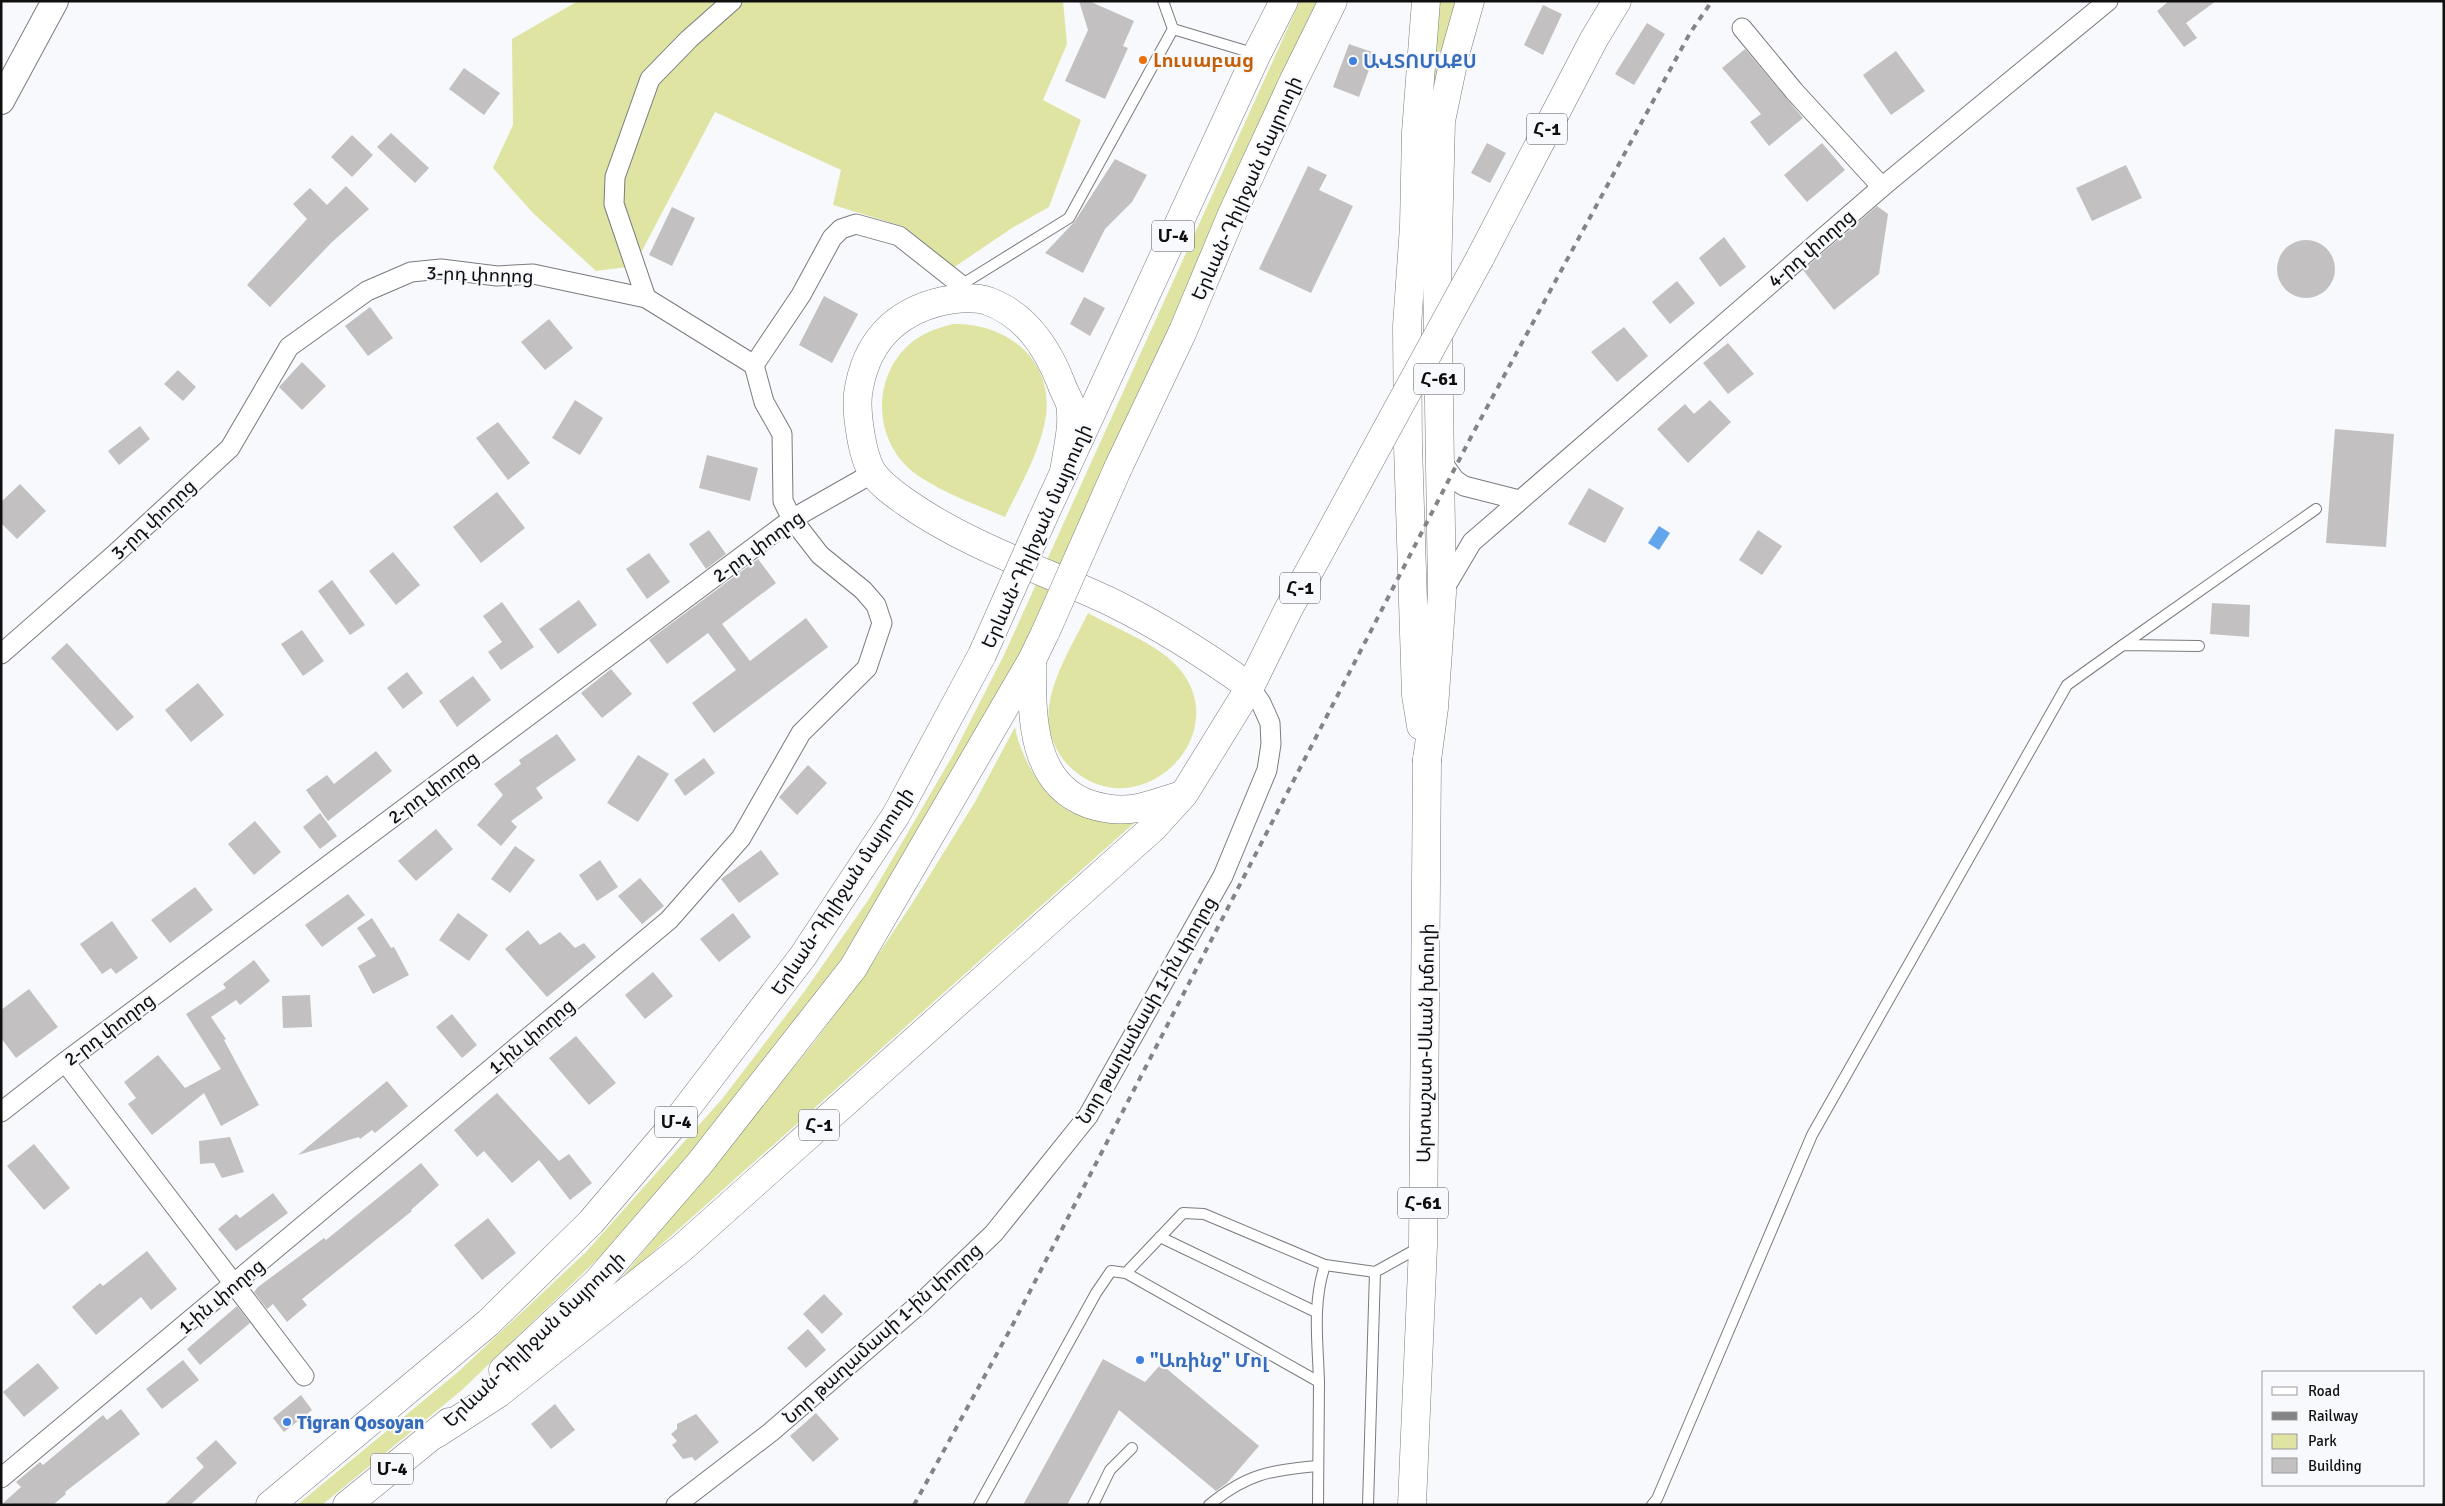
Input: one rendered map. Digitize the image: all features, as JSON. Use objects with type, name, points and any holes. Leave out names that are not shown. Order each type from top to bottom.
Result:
[{"type":"main road","name":"Երևան-Դիլիջան մայրուղի","points":[[270,1505],[488,1323],[591,1222],[676,1122],[803,956],[891,824],[982,655],[1042,520],[1257,54],[1284,1]]},
{"type":"main road","name":"Երևան-Դիլիջան մայրուղի","points":[[347,1505],[436,1434],[598,1281],[700,1163],[852,968],[1032,660],[1118,468],[1183,331],[1232,214],[1333,1]]},
{"type":"main road","name":"Հ-61","points":[[1426,1],[1416,132],[1414,226],[1407,335],[1408,446],[1416,695],[1427,760]]},
{"type":"main road","name":"Հ-61","points":[[1427,760],[1434,708],[1442,593],[1437,274],[1441,121],[1455,54],[1470,1]]},
{"type":"main road","name":"Հ-1","points":[[436,1434],[499,1393],[682,1248],[1153,828],[1184,794],[1250,687],[1288,610],[1480,258],[1594,39],[1617,1]]},
{"type":"main road","points":[[1064,472],[1070,428],[1070,404],[1051,357],[1035,333],[1011,313],[987,301],[957,292],[920,306],[897,319],[879,340],[869,356],[858,395],[858,417],[865,451],[873,473],[895,494],[928,517],[967,538],[1115,604],[1188,644],[1250,687]]},
{"type":"main road","points":[[1032,660],[1032,704],[1035,731],[1042,758],[1056,783],[1074,798],[1104,809],[1137,808],[1184,794]]},
{"type":"main road","name":"Արտաշատ-Սևան խճուղի","points":[[1412,1505],[1422,1246],[1427,760]]},
{"type":"street","points":[[1,100],[55,1]]},
{"type":"street","points":[[646,298],[614,204],[615,177],[650,79],[689,39],[732,1]]},
{"type":"street","name":"4-րդ փողոց","points":[[1442,593],[1472,542],[1519,500],[1882,187],[2108,1]]},
{"type":"street","points":[[1742,28],[1794,91],[1882,187]]},
{"type":"street","points":[[792,519],[783,501],[782,434],[764,402],[754,365],[801,295],[832,238],[841,229],[856,224],[899,236],[957,292]]},
{"type":"street","name":"3-րդ փողոց","points":[[1,654],[114,555],[230,448],[289,347],[368,291],[411,272],[441,269],[497,276],[533,274],[646,298],[754,365]]},
{"type":"street","points":[[1440,459],[1455,480],[1464,486],[1519,500]]},
{"type":"street","name":"2-րդ փողոց","points":[[1,1112],[65,1062],[792,519],[873,473]]},
{"type":"street","name":"1-ին փողոց","points":[[1,1478],[235,1285],[669,920],[741,838],[801,732],[866,668],[882,623],[876,606],[863,590],[820,555],[792,519]]},
{"type":"street","name":"Նոր թաղամասի 1-ին փողոց","points":[[676,1505],[771,1432],[923,1302],[994,1233],[1088,1116],[1223,876],[1267,770],[1271,744],[1270,723],[1261,703],[1250,687]]},
{"type":"street","points":[[65,1062],[304,1376]]},
{"type":"lane","points":[[957,292],[1069,218],[1173,29],[1163,1]]},
{"type":"lane","points":[[1173,29],[1257,54]]},
{"type":"lane","points":[[1652,1505],[1657,1499],[1812,1135],[2067,685],[2316,509]]},
{"type":"lane","points":[[2123,645],[2199,646]]},
{"type":"lane","points":[[1126,1273],[1183,1213],[1204,1214],[1325,1265],[1375,1272],[1422,1246]]},
{"type":"lane","points":[[1160,1237],[1316,1312]]},
{"type":"lane","points":[[1318,1505],[1319,1382],[1316,1312],[1318,1286],[1325,1265]]},
{"type":"lane","points":[[980,1505],[1096,1293],[1110,1271],[1126,1273],[1319,1382]]},
{"type":"lane","points":[[1368,1505],[1375,1272]]},
{"type":"lane","points":[[1093,1505],[1110,1470],[1132,1448]]},
{"type":"lane","points":[[1209,1505],[1252,1476],[1269,1471],[1318,1466]]},
{"type":"green space","points":[[578,1],[1063,1],[1067,44],[1043,100],[1081,120],[1049,207],[1012,228],[953,268],[905,227],[833,205],[841,170],[715,112],[634,266],[596,271],[533,213],[493,168],[513,125],[512,39]]},
{"type":"green space","points":[[1300,1],[1319,1],[1104,469],[1017,664],[879,910],[785,1043],[639,1219],[462,1390],[322,1505],[297,1505],[458,1372],[586,1252],[722,1099],[804,992],[869,899],[953,755],[1004,655]]},
{"type":"green space","points":[[1435,1],[1463,1],[1432,96]]},
{"type":"green space","points":[[953,324],[974,326],[994,331],[1011,340],[1026,352],[1037,367],[1044,384],[1047,404],[1041,438],[1005,517],[946,492],[913,472],[899,457],[889,440],[883,421],[882,402],[885,383],[893,365],[905,349],[921,336]]},
{"type":"green space","points":[[1088,613],[1146,643],[1167,657],[1176,665],[1193,692],[1196,720],[1188,745],[1171,767],[1149,782],[1122,788],[1094,783],[1067,764],[1054,745],[1048,715],[1051,695],[1065,659]]},
{"type":"green space","points":[[1015,727],[1023,753],[1038,781],[1059,804],[1071,812],[1083,816],[1142,816],[615,1286],[816,1040],[867,971],[913,902],[975,802]]},
{"type":"water","points":[[1659,526],[1670,533],[1659,550],[1648,543]]},
{"type":"building","points":[[1079,1],[1089,1],[1134,21],[1123,46],[1128,48],[1105,99],[1065,81],[1088,30]]},
{"type":"building","points":[[2169,1],[2216,1],[2186,23],[2197,38],[2184,47],[2157,11]]},
{"type":"building","points":[[1543,5],[1562,14],[1543,55],[1524,45]]},
{"type":"building","points":[[1647,23],[1665,34],[1634,85],[1615,74]]},
{"type":"building","points":[[1349,44],[1375,53],[1359,97],[1333,87]]},
{"type":"building","points":[[1745,49],[1803,118],[1769,146],[1750,122],[1761,114],[1722,68]]},
{"type":"building","points":[[1896,51],[1925,91],[1891,115],[1863,75]]},
{"type":"building","points":[[464,68],[500,93],[484,115],[449,89]]},
{"type":"building","points":[[391,133],[429,168],[415,183],[377,147]]},
{"type":"building","points":[[352,135],[373,155],[352,177],[331,157]]},
{"type":"building","points":[[1487,143],[1506,153],[1490,183],[1471,173]]},
{"type":"building","points":[[1822,143],[1845,170],[1807,202],[1784,175]]},
{"type":"building","points":[[1115,159],[1147,175],[1132,202],[1105,229],[1083,273],[1045,253],[1075,221]]},
{"type":"building","points":[[2126,165],[2142,198],[2092,221],[2076,188]]},
{"type":"building","points":[[1308,166],[1327,175],[1319,190],[1353,206],[1311,293],[1259,269]]},
{"type":"building","points":[[346,186],[369,209],[331,243],[270,307],[247,285],[307,219],[293,204],[310,188],[327,205]]},
{"type":"building","points":[[1877,206],[1888,214],[1879,274],[1834,310],[1803,270]]},
{"type":"building","points":[[672,207],[695,218],[672,266],[649,255]]},
{"type":"building","points":[[1724,237],[1746,267],[1720,287],[1699,258]]},
{"type":"building","points":[[2306,240],[2322,245],[2330,253],[2335,269],[2330,285],[2322,293],[2306,298],[2290,293],[2282,285],[2277,269],[2282,253],[2290,245]]},
{"type":"building","points":[[1677,281],[1695,303],[1670,324],[1652,302]]},
{"type":"building","points":[[824,296],[858,314],[832,363],[799,345]]},
{"type":"building","points":[[1084,297],[1105,308],[1090,336],[1070,324]]},
{"type":"building","points":[[370,307],[393,338],[368,356],[345,326]]},
{"type":"building","points":[[549,319],[573,348],[545,370],[521,342]]},
{"type":"building","points":[[1624,327],[1648,356],[1617,382],[1591,352]]},
{"type":"building","points":[[1728,343],[1754,374],[1728,394],[1703,363]]},
{"type":"building","points":[[302,362],[326,386],[302,410],[279,387]]},
{"type":"building","points":[[178,370],[196,387],[183,401],[164,384]]},
{"type":"building","points":[[575,400],[603,418],[580,455],[552,438]]},
{"type":"building","points":[[1710,400],[1731,422],[1688,463],[1657,429],[1685,404],[1694,414]]},
{"type":"building","points":[[498,422],[530,463],[508,480],[476,438]]},
{"type":"building","points":[[140,426],[150,439],[119,465],[108,451]]},
{"type":"building","points":[[2335,429],[2394,434],[2386,547],[2326,543]]},
{"type":"building","points":[[707,455],[758,468],[750,501],[699,488]]},
{"type":"building","points":[[20,484],[46,511],[17,539],[1,523],[1,502]]},
{"type":"building","points":[[1589,488],[1624,508],[1605,543],[1568,524]]},
{"type":"building","points":[[497,492],[525,528],[481,563],[453,527]]},
{"type":"building","points":[[709,530],[726,554],[706,569],[689,544]]},
{"type":"building","points":[[1758,530],[1782,546],[1762,575],[1739,560]]},
{"type":"building","points":[[393,552],[420,585],[396,605],[369,571]]},
{"type":"building","points":[[649,553],[670,582],[647,599],[626,569]]},
{"type":"building","points":[[758,559],[776,583],[722,624],[750,661],[806,618],[828,647],[714,733],[692,703],[736,670],[708,633],[667,664],[649,640]]},
{"type":"building","points":[[332,580],[365,625],[350,635],[318,591]]},
{"type":"building","points":[[579,600],[597,625],[558,654],[539,629]]},
{"type":"building","points":[[502,602],[534,647],[501,670],[488,652],[502,642],[483,616]]},
{"type":"building","points":[[2212,603],[2250,605],[2249,637],[2210,634]]},
{"type":"building","points":[[302,630],[324,661],[303,676],[281,644]]},
{"type":"building","points":[[67,643],[134,717],[117,731],[51,658]]},
{"type":"building","points":[[611,669],[632,694],[602,718],[581,693]]},
{"type":"building","points":[[407,672],[423,693],[403,709],[387,688]]},
{"type":"building","points":[[473,676],[491,700],[457,727],[439,701]]},
{"type":"building","points":[[198,683],[224,715],[191,742],[165,710]]},
{"type":"building","points":[[557,734],[576,760],[536,788],[543,798],[511,821],[517,827],[501,846],[477,825],[503,795],[494,784],[521,764],[519,760]]},
{"type":"building","points":[[376,751],[392,771],[328,821],[306,790],[327,775],[334,784]]},
{"type":"building","points":[[638,755],[669,774],[638,822],[607,803]]},
{"type":"building","points":[[704,758],[715,773],[685,796],[674,780]]},
{"type":"building","points":[[808,765],[827,783],[797,815],[779,797]]},
{"type":"building","points":[[320,813],[337,836],[320,849],[303,827]]},
{"type":"building","points":[[255,821],[281,852],[254,875],[228,844]]},
{"type":"building","points":[[436,829],[453,849],[416,881],[398,861]]},
{"type":"building","points":[[515,846],[535,860],[510,893],[491,879]]},
{"type":"building","points":[[761,850],[779,874],[739,903],[721,879]]},
{"type":"building","points":[[600,860],[618,887],[597,901],[579,875]]},
{"type":"building","points":[[640,878],[664,906],[642,924],[618,896]]},
{"type":"building","points":[[195,887],[213,910],[170,943],[151,920]]},
{"type":"building","points":[[348,894],[365,915],[322,947],[305,925]]},
{"type":"building","points":[[458,913],[488,935],[469,961],[439,940]]},
{"type":"building","points":[[733,913],[751,937],[719,962],[700,939]]},
{"type":"building","points":[[372,918],[391,948],[394,947],[409,975],[373,994],[358,966],[376,956],[357,928]]},
{"type":"building","points":[[112,921],[138,958],[116,974],[111,968],[102,974],[80,944]]},
{"type":"building","points":[[528,930],[540,945],[560,932],[575,948],[584,943],[596,957],[547,997],[505,949]]},
{"type":"building","points":[[254,960],[270,981],[240,1005],[236,1000],[211,1017],[226,1039],[224,1040],[259,1105],[221,1126],[204,1093],[152,1135],[128,1104],[136,1098],[124,1082],[158,1055],[185,1088],[221,1069],[186,1014],[226,988],[223,984]]},
{"type":"building","points":[[653,972],[673,996],[645,1019],[625,995]]},
{"type":"building","points":[[29,989],[58,1027],[16,1058],[1,1038],[1,1010]]},
{"type":"building","points":[[310,995],[312,1027],[283,1028],[282,996]]},
{"type":"building","points":[[452,1014],[477,1045],[462,1058],[436,1027]]},
{"type":"building","points":[[576,1036],[616,1083],[589,1105],[549,1058]]},
{"type":"building","points":[[387,1081],[408,1106],[375,1133],[372,1130],[360,1139],[359,1137],[298,1155]]},
{"type":"building","points":[[497,1093],[559,1161],[569,1154],[592,1183],[570,1200],[539,1160],[512,1183],[484,1151],[477,1157],[454,1130]]},
{"type":"building","points":[[230,1137],[244,1172],[222,1178],[214,1163],[200,1164],[199,1141]]},
{"type":"building","points":[[34,1144],[70,1188],[44,1210],[7,1166]]},
{"type":"building","points":[[421,1163],[439,1185],[412,1211],[302,1299],[307,1305],[287,1322],[273,1304],[267,1309],[254,1292],[258,1287],[324,1238],[326,1240]]},
{"type":"building","points":[[273,1193],[288,1213],[236,1251],[218,1229],[236,1214],[240,1218]]},
{"type":"building","points":[[488,1218],[516,1253],[482,1280],[454,1245]]},
{"type":"building","points":[[147,1251],[177,1289],[151,1310],[141,1297],[96,1335],[72,1307],[100,1283],[103,1286]]},
{"type":"building","points":[[824,1294],[843,1314],[822,1334],[803,1314]]},
{"type":"building","points":[[237,1306],[250,1323],[200,1365],[187,1349]]},
{"type":"building","points":[[808,1329],[826,1350],[806,1368],[787,1348]]},
{"type":"building","points":[[1103,1359],[1145,1382],[1161,1364],[1259,1446],[1227,1483],[1216,1491],[1119,1410],[1067,1505],[1023,1505]]},
{"type":"building","points":[[183,1360],[199,1380],[162,1409],[146,1389]]},
{"type":"building","points":[[38,1363],[59,1388],[24,1417],[3,1392]]},
{"type":"building","points":[[301,1395],[312,1410],[284,1432],[273,1418]]},
{"type":"building","points":[[555,1404],[575,1430],[551,1449],[531,1424]]},
{"type":"building","points":[[121,1409],[140,1434],[65,1492],[66,1494],[53,1505],[1,1505],[21,1487],[16,1482],[40,1462],[43,1465],[103,1415],[107,1420]]},
{"type":"building","points":[[816,1413],[839,1439],[813,1462],[790,1436]]},
{"type":"building","points":[[696,1414],[719,1442],[695,1461],[692,1457],[683,1459],[672,1445],[677,1441],[671,1434],[677,1429],[677,1424]]},
{"type":"building","points":[[216,1440],[237,1463],[190,1505],[164,1505],[204,1467],[196,1458]]},
{"type":"railway","points":[[914,1505],[1011,1328],[1472,435],[1690,33],[1712,1]]},
{"type":"place","name":"Լուսաբաց","points":[[1143,60]]},
{"type":"place","name":"ԱՎՏՈՄԱՔՍ","points":[[1353,61]]},
{"type":"place","name":"\"Առինջ\" Մոլ","points":[[1140,1360]]},
{"type":"place","name":"Tigran Qosoyan","points":[[287,1422]]}]
